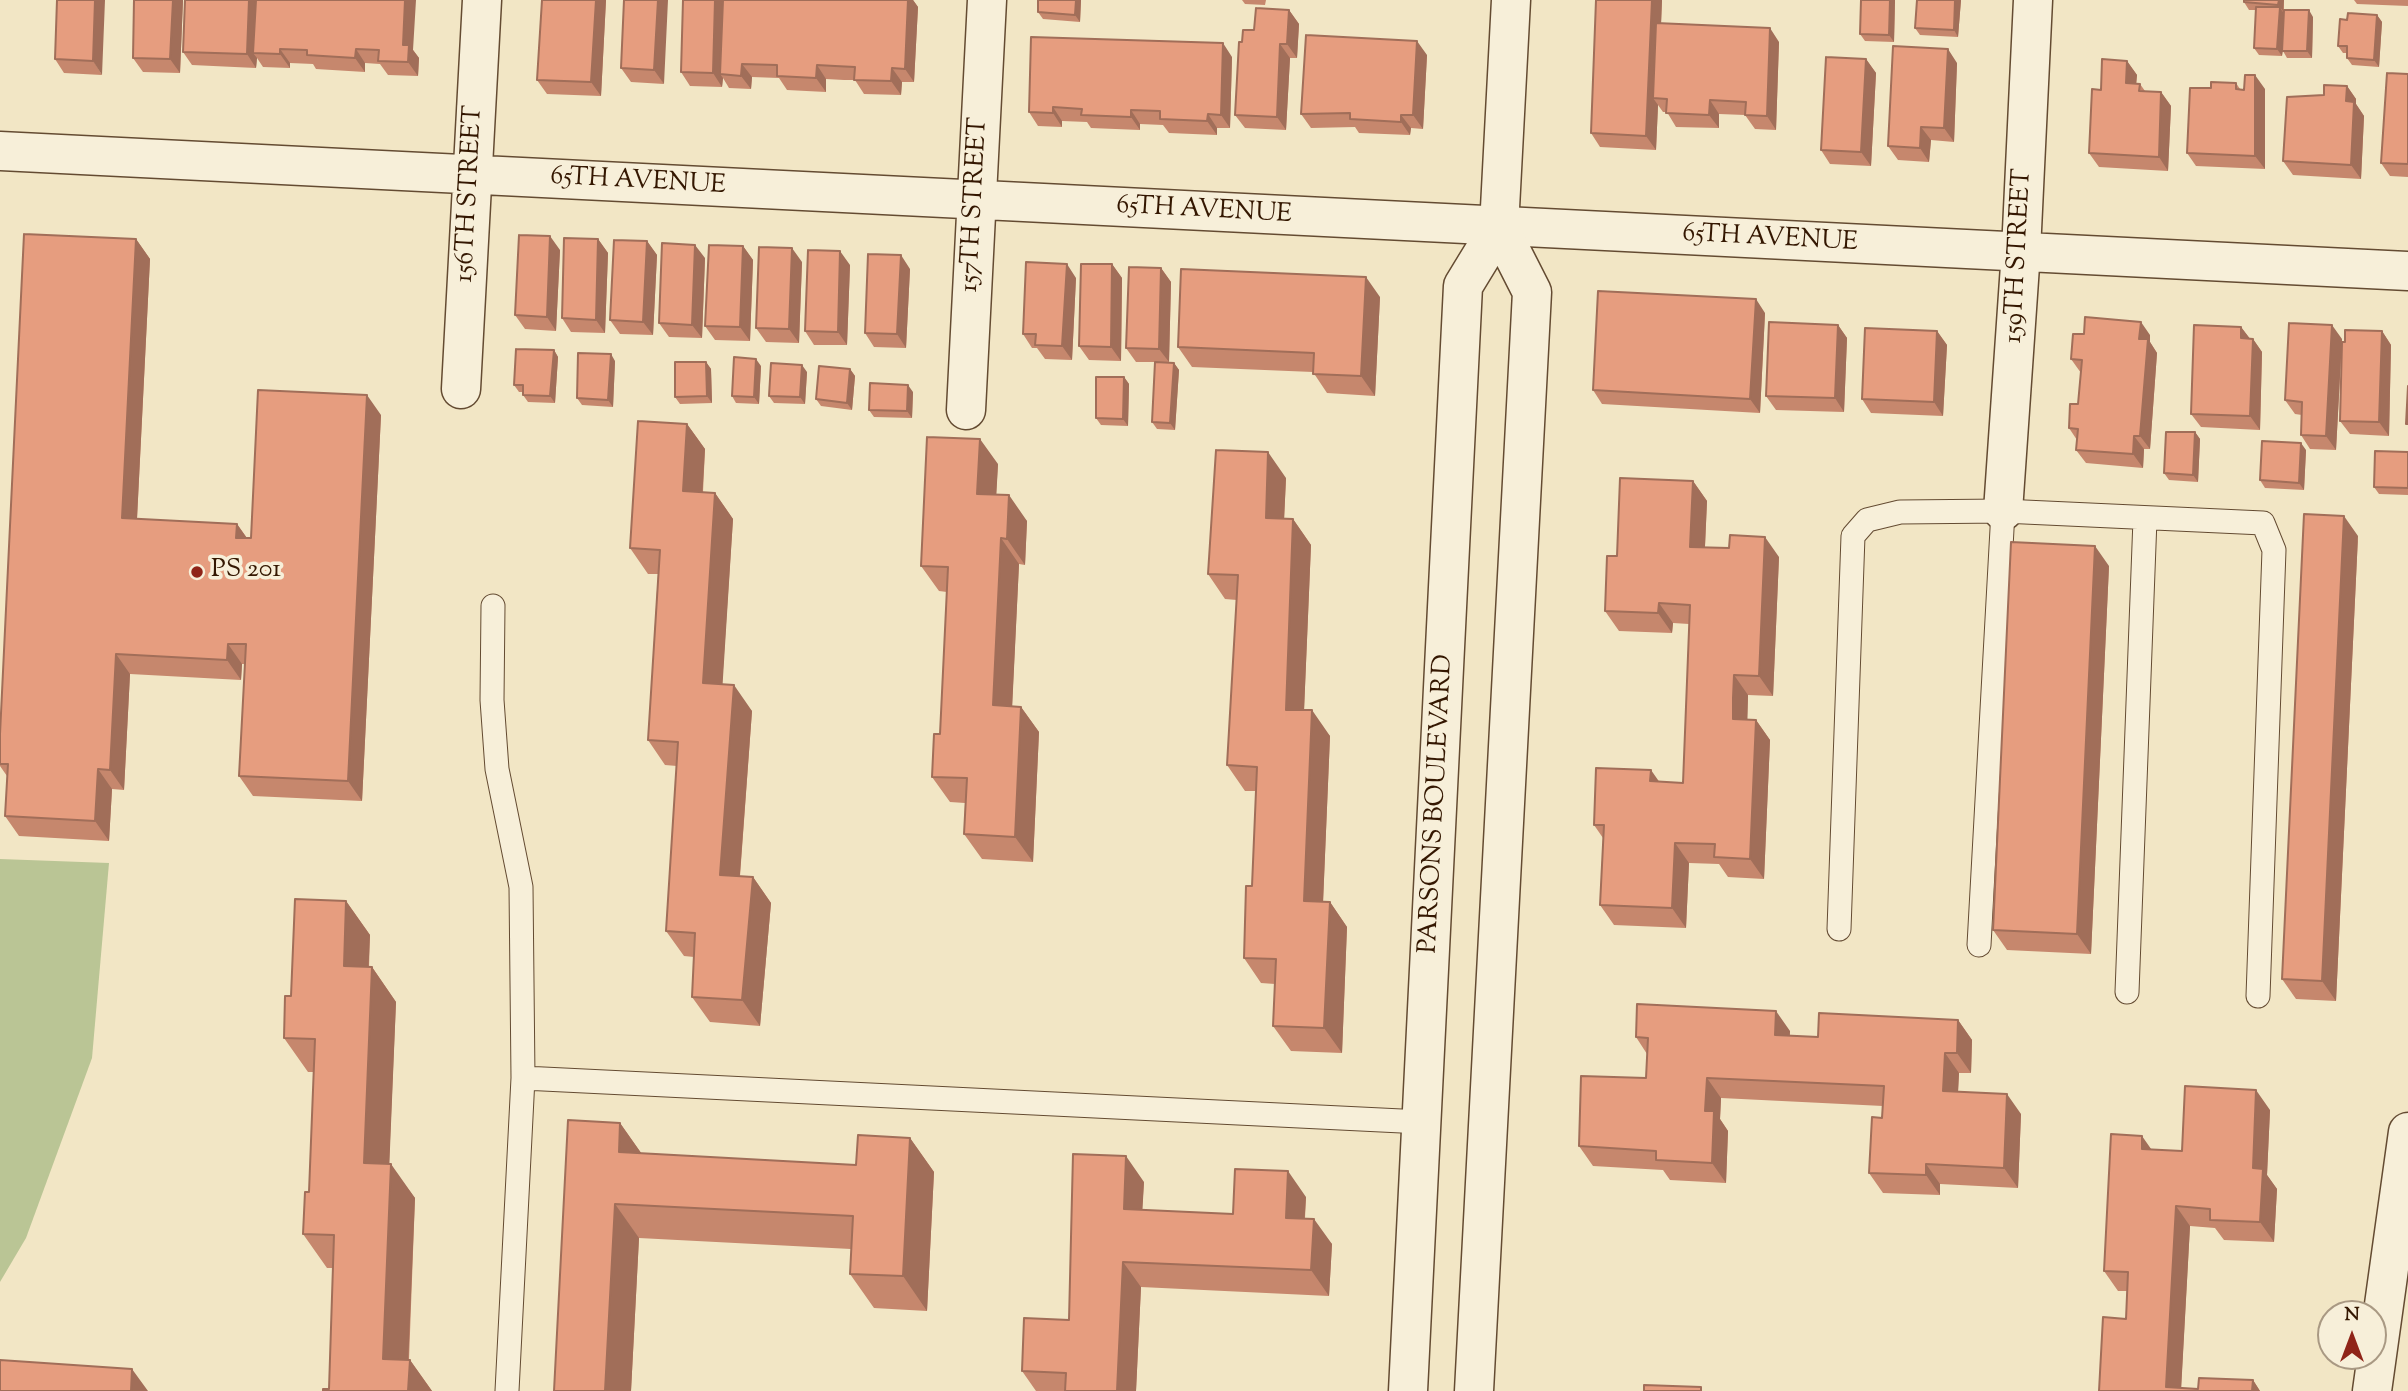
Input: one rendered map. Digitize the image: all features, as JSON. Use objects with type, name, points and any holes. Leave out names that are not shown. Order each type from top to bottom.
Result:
[{"type":"street","name":"156TH STREET","points":[[461,388],[482,0]]},
{"type":"street","name":"157TH STREET","points":[[966,410],[987,0]]},
{"type":"street","name":"PARSONS BOULEVARD","points":[[1408,1391],[1463,286],[1499,227],[1511,0]]},
{"type":"street","name":"159TH STREET","points":[[2003,511],[2021,251],[2033,0]]},
{"type":"street","name":"65TH AVENUE","points":[[0,151],[2408,271]]},
{"type":"street","name":"PARSONS BOULEVARD","points":[[1474,1391],[1532,292],[1499,227]]},
{"type":"street","points":[[2372,1391],[2408,1132]]},
{"type":"lane","points":[[1979,945],[2003,511]]},
{"type":"lane","points":[[1839,929],[1853,536],[1867,520],[1884,514],[2003,511],[2263,523],[2274,550],[2258,996]]},
{"type":"lane","points":[[2127,992],[2145,519]]},
{"type":"lane","points":[[493,606],[492,700],[497,769],[521,887],[523,1078],[507,1391]]},
{"type":"lane","points":[[523,1078],[1422,1122]]},
{"type":"green space","points":[[0,859],[109,863],[92,1058],[26,1238],[0,1282]]},
{"type":"building","points":[[57,0],[95,0],[93,61],[55,59]]},
{"type":"building","points":[[134,0],[173,0],[170,59],[133,58]]},
{"type":"building","points":[[185,0],[249,0],[247,54],[183,52]]},
{"type":"building","points":[[256,0],[405,0],[403,45],[409,45],[408,62],[378,61],[379,50],[356,49],[355,58],[307,55],[307,50],[280,49],[280,54],[253,53]]},
{"type":"building","points":[[542,0],[596,0],[591,82],[537,80]]},
{"type":"building","points":[[624,0],[658,0],[654,70],[621,68]]},
{"type":"building","points":[[683,0],[715,0],[713,73],[681,72]]},
{"type":"building","points":[[723,0],[908,0],[905,69],[892,68],[891,81],[854,80],[855,67],[817,65],[816,78],[777,76],[777,65],[742,64],[741,76],[720,74]]},
{"type":"building","points":[[1038,0],[1076,0],[1075,15],[1038,12]]},
{"type":"building","points":[[1596,0],[1652,0],[1646,136],[1591,133]]},
{"type":"building","points":[[1861,0],[1890,0],[1889,35],[1860,34]]},
{"type":"building","points":[[1917,0],[1955,0],[1954,30],[1915,28]]},
{"type":"building","points":[[2244,0],[2279,0],[2278,5]]},
{"type":"building","points":[[2256,7],[2280,7],[2277,49],[2254,48]]},
{"type":"building","points":[[1256,8],[1289,10],[1287,44],[1280,44],[1277,117],[1235,115],[1239,42],[1242,42],[1243,30],[1254,30]]},
{"type":"building","points":[[2284,10],[2309,10],[2307,51],[2282,51]]},
{"type":"building","points":[[2348,13],[2377,15],[2374,60],[2347,58],[2347,46],[2338,46],[2340,19],[2347,20]]},
{"type":"building","points":[[1656,23],[1770,28],[1767,116],[1745,115],[1746,102],[1710,100],[1709,115],[1666,113],[1667,99],[1653,98]]},
{"type":"building","points":[[1306,35],[1417,41],[1413,115],[1401,115],[1401,122],[1350,119],[1350,113],[1301,114]]},
{"type":"building","points":[[1031,37],[1223,43],[1221,115],[1208,114],[1207,121],[1160,119],[1160,111],[1131,110],[1131,117],[1081,115],[1082,109],[1053,107],[1053,113],[1029,112]]},
{"type":"building","points":[[1893,46],[1948,49],[1944,128],[1921,127],[1920,148],[1888,146]]},
{"type":"building","points":[[1826,57],[1866,59],[1861,152],[1821,150]]},
{"type":"building","points":[[2102,59],[2127,61],[2126,83],[2140,84],[2139,91],[2161,92],[2159,157],[2089,153],[2092,89],[2101,90]]},
{"type":"building","points":[[2387,73],[2408,74],[2408,164],[2381,163]]},
{"type":"building","points":[[2245,75],[2255,75],[2255,156],[2187,153],[2190,88],[2211,88],[2211,82],[2236,83],[2236,89],[2244,90]]},
{"type":"building","points":[[2324,85],[2347,86],[2346,101],[2354,102],[2351,165],[2283,161],[2287,97],[2324,95]]},
{"type":"building","points":[[24,234],[136,239],[122,518],[237,524],[236,538],[251,538],[258,390],[367,395],[348,781],[239,776],[246,644],[228,644],[227,660],[116,654],[110,770],[98,769],[95,821],[5,816],[8,764],[0,764],[0,734]]},
{"type":"building","points":[[519,235],[550,236],[547,317],[515,315]]},
{"type":"building","points":[[564,238],[598,239],[596,320],[562,318]]},
{"type":"building","points":[[614,240],[647,241],[643,322],[610,320]]},
{"type":"building","points":[[662,243],[695,245],[692,325],[659,323]]},
{"type":"building","points":[[709,245],[743,246],[740,327],[705,326]]},
{"type":"building","points":[[759,247],[792,248],[789,329],[756,328]]},
{"type":"building","points":[[808,250],[840,251],[838,332],[805,331]]},
{"type":"building","points":[[868,254],[901,255],[897,334],[865,333]]},
{"type":"building","points":[[1026,262],[1067,264],[1062,346],[1035,345],[1036,334],[1023,334]]},
{"type":"building","points":[[1081,264],[1112,264],[1111,347],[1079,346]]},
{"type":"building","points":[[1129,267],[1161,268],[1159,349],[1126,348]]},
{"type":"building","points":[[1181,269],[1366,277],[1361,376],[1313,374],[1314,353],[1178,347]]},
{"type":"building","points":[[1598,291],[1756,299],[1750,399],[1593,390]]},
{"type":"building","points":[[2085,317],[2141,322],[2139,339],[2148,339],[2140,436],[2134,436],[2133,454],[2076,450],[2078,429],[2069,428],[2070,404],[2078,404],[2082,360],[2071,359],[2073,334],[2084,334]]},
{"type":"building","points":[[1769,322],[1838,325],[1835,398],[1766,396]]},
{"type":"building","points":[[2289,323],[2332,325],[2326,436],[2301,435],[2302,402],[2285,400]]},
{"type":"building","points":[[2194,325],[2241,327],[2241,338],[2253,339],[2250,416],[2191,414]]},
{"type":"building","points":[[1865,328],[1937,331],[1934,402],[1862,399]]},
{"type":"building","points":[[2345,330],[2382,331],[2379,422],[2340,421],[2342,342],[2345,342]]},
{"type":"building","points":[[516,349],[554,350],[550,396],[523,395],[523,385],[514,385]]},
{"type":"building","points":[[578,353],[611,354],[608,400],[577,398]]},
{"type":"building","points":[[734,357],[756,359],[754,397],[732,396]]},
{"type":"building","points":[[675,362],[706,362],[707,396],[675,397]]},
{"type":"building","points":[[1155,362],[1174,363],[1170,423],[1152,422]]},
{"type":"building","points":[[771,363],[802,365],[800,397],[769,396]]},
{"type":"building","points":[[819,366],[850,369],[847,403],[816,399]]},
{"type":"building","points":[[1096,377],[1124,377],[1123,419],[1096,418]]},
{"type":"building","points":[[870,383],[908,385],[907,411],[869,410]]},
{"type":"building","points":[[2408,386],[2408,424],[2406,424]]},
{"type":"building","points":[[638,421],[687,424],[683,491],[715,493],[703,683],[734,685],[720,875],[753,877],[742,1000],[692,997],[695,933],[666,931],[678,742],[648,740],[660,550],[630,548]]},
{"type":"building","points":[[2166,432],[2195,432],[2193,475],[2164,473]]},
{"type":"building","points":[[927,437],[980,439],[977,494],[1009,495],[1007,539],[1001,538],[993,705],[1021,707],[1015,837],[964,834],[967,778],[932,777],[934,734],[940,734],[948,567],[921,566]]},
{"type":"building","points":[[2262,441],[2301,443],[2299,483],[2260,480]]},
{"type":"building","points":[[1216,450],[1268,452],[1266,518],[1293,519],[1286,710],[1312,710],[1304,901],[1330,902],[1324,1028],[1273,1026],[1276,959],[1244,958],[1246,886],[1252,886],[1257,767],[1227,765],[1238,575],[1208,574]]},
{"type":"building","points":[[2375,451],[2408,452],[2408,488],[2374,487]]},
{"type":"building","points":[[1620,478],[1693,481],[1690,547],[1729,548],[1730,535],[1765,537],[1759,676],[1734,675],[1733,719],[1756,720],[1750,859],[1714,857],[1715,844],[1675,843],[1672,908],[1600,905],[1604,825],[1594,825],[1596,768],[1651,770],[1650,781],[1683,783],[1690,605],[1659,603],[1658,613],[1605,611],[1607,556],[1617,556]]},
{"type":"building","points":[[2304,514],[2344,516],[2322,981],[2282,979]]},
{"type":"building","points":[[2011,542],[2095,546],[2077,934],[1993,930]]},
{"type":"building","points":[[295,899],[346,901],[344,966],[372,967],[364,1163],[391,1164],[383,1359],[410,1360],[408,1391],[323,1391],[329,1389],[334,1235],[303,1234],[305,1192],[309,1192],[315,1039],[284,1038],[285,996],[291,996]]},
{"type":"building","points":[[1637,1004],[1776,1011],[1775,1035],[1818,1037],[1819,1013],[1958,1020],[1957,1053],[1945,1053],[1943,1091],[2007,1094],[2004,1168],[1926,1164],[1926,1175],[1869,1173],[1872,1117],[1882,1118],[1884,1086],[1707,1078],[1705,1111],[1714,1111],[1712,1163],[1656,1160],[1656,1151],[1579,1146],[1581,1076],[1646,1078],[1648,1038],[1636,1037]]},
{"type":"building","points":[[2185,1086],[2256,1090],[2253,1168],[2263,1169],[2260,1222],[2210,1220],[2210,1209],[2176,1206],[2166,1387],[2198,1389],[2199,1378],[2253,1380],[2252,1391],[2099,1391],[2103,1317],[2126,1319],[2128,1272],[2104,1271],[2111,1134],[2142,1136],[2142,1149],[2182,1151]]},
{"type":"building","points":[[568,1120],[620,1123],[619,1152],[856,1165],[858,1135],[910,1138],[903,1276],[850,1274],[853,1216],[615,1204],[605,1391],[554,1391]]},
{"type":"building","points":[[1073,1154],[1126,1156],[1124,1209],[1233,1214],[1235,1169],[1288,1171],[1286,1218],[1314,1219],[1311,1270],[1123,1262],[1117,1391],[1065,1391],[1066,1373],[1022,1371],[1024,1318],[1069,1320]]},
{"type":"building","points":[[0,1360],[132,1369],[131,1391],[0,1391]]},
{"type":"building","points":[[1644,1385],[1701,1387],[1701,1391],[1644,1391]]},
{"type":"place","name":"PS 201","points":[[197,572]]}]
